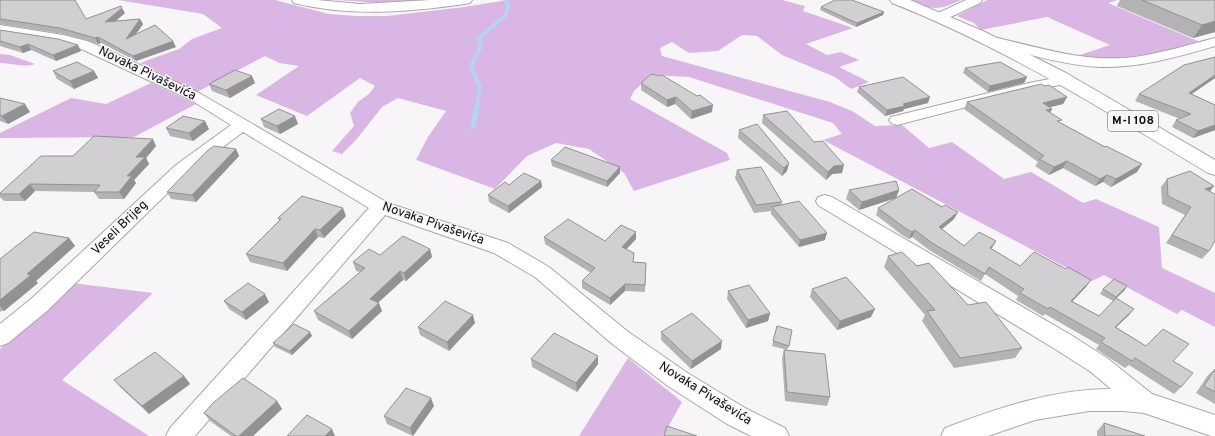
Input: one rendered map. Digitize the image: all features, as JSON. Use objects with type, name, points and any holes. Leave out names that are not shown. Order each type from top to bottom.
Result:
[{"type":"main road","points":[[299,0],[325,5],[357,8],[417,6],[465,0]]},
{"type":"main road","name":"M-I 108","points":[[897,0],[994,41],[1058,76],[1215,169]]},
{"type":"street","points":[[940,17],[976,0]]},
{"type":"street","name":"Novaka Pivaševića","points":[[0,29],[63,38],[82,44],[196,97],[381,207],[502,248],[542,272],[619,337],[677,379],[736,416],[776,436]]},
{"type":"street","points":[[994,41],[1083,61],[1126,62],[1169,55],[1215,42]]},
{"type":"street","points":[[897,120],[1029,87],[1058,76],[1083,61]]},
{"type":"street","name":"Veseli Brijeg","points":[[0,337],[39,306],[182,169],[243,124]]},
{"type":"street","points":[[825,201],[1063,342],[1099,365],[1144,402]]},
{"type":"street","points":[[179,436],[381,207]]},
{"type":"street","points":[[954,436],[1035,410],[1089,400],[1123,400],[1144,402],[1215,426]]},
{"type":"shaded area","points":[[118,0],[275,0],[329,14],[357,16],[387,16],[508,0],[782,0],[805,6],[803,11],[853,28],[806,44],[827,55],[841,52],[859,60],[839,67],[869,82],[851,89],[835,77],[782,55],[757,36],[742,35],[718,51],[689,53],[672,42],[660,48],[662,56],[830,102],[852,111],[875,126],[902,125],[929,148],[952,142],[1004,179],[1031,172],[1083,203],[1096,199],[1159,227],[1162,268],[1215,293],[1215,327],[1182,310],[1177,314],[1104,275],[1092,281],[823,140],[842,134],[833,123],[689,77],[651,75],[634,91],[630,99],[727,153],[730,160],[634,191],[624,173],[589,149],[556,143],[527,156],[495,189],[416,160],[428,137],[446,111],[398,98],[382,107],[356,140],[342,154],[332,151],[354,126],[350,113],[358,102],[369,94],[375,86],[360,78],[307,116],[256,95],[299,66],[279,63],[265,56],[197,92],[140,63],[179,49],[192,39],[222,28],[203,14]]},
{"type":"shaded area","points":[[335,0],[433,0],[400,4]]},
{"type":"shaded area","points":[[907,0],[961,0],[939,8],[934,8]]},
{"type":"shaded area","points":[[987,0],[1118,0],[1108,3],[1200,42],[1171,53],[1143,58],[1114,59],[1077,56],[1110,45],[1047,17],[981,30],[974,23],[957,16]]},
{"type":"shaded area","points":[[0,54],[10,55],[35,64],[22,65],[0,63]]},
{"type":"shaded area","points":[[151,83],[196,104],[134,137],[0,138],[0,133],[71,98],[106,104]]},
{"type":"shaded area","points":[[72,283],[153,293],[62,380],[149,436],[0,436],[0,349],[43,312]]},
{"type":"shaded area","points":[[628,358],[682,402],[663,436],[579,436]]},
{"type":"building","points":[[0,0],[75,0],[86,19],[121,6],[122,8],[105,22],[140,19],[126,39],[155,25],[173,41],[133,56],[98,37],[95,38],[60,28],[0,19]]},
{"type":"building","points":[[835,0],[852,0],[884,12],[857,23],[821,7]]},
{"type":"building","points":[[1142,0],[1215,0],[1215,21],[1202,25]]},
{"type":"building","points":[[0,30],[58,39],[78,45],[53,55],[28,44],[20,47],[0,41]]},
{"type":"building","points":[[1215,57],[1215,75],[1189,93],[1215,105],[1215,125],[1198,131],[1176,120],[1191,114],[1139,94],[1184,65]]},
{"type":"building","points":[[77,62],[94,71],[70,81],[53,71]]},
{"type":"building","points":[[1000,62],[1027,77],[990,86],[965,68]]},
{"type":"building","points":[[235,70],[252,76],[226,90],[209,84]]},
{"type":"building","points":[[651,74],[662,75],[697,96],[700,95],[713,105],[692,111],[676,97],[667,100],[641,83]]},
{"type":"building","points":[[903,77],[930,97],[903,104],[905,106],[887,110],[859,87]]},
{"type":"building","points":[[1041,84],[1045,86],[1049,85],[1067,97],[1043,103],[1052,109],[1046,110],[1062,120],[1057,121],[1105,147],[1106,146],[1142,164],[1116,179],[1107,175],[1100,179],[1067,161],[1054,167],[1039,159],[1044,156],[967,102]]},
{"type":"building","points":[[0,98],[25,104],[2,116],[0,115]]},
{"type":"building","points":[[279,109],[295,116],[277,126],[261,119]]},
{"type":"building","points":[[787,111],[814,142],[823,141],[844,165],[834,166],[828,172],[763,115]]},
{"type":"building","points":[[183,116],[205,121],[189,133],[166,128]]},
{"type":"building","points":[[757,124],[789,163],[784,168],[739,130]]},
{"type":"building","points":[[94,136],[153,139],[136,157],[145,157],[127,176],[132,176],[119,192],[94,192],[100,185],[30,184],[19,194],[0,194],[41,156],[73,156]]},
{"type":"building","points":[[214,146],[236,149],[192,195],[167,192],[207,151]]},
{"type":"building","points":[[565,147],[620,167],[607,181],[551,160]]},
{"type":"building","points":[[761,167],[782,202],[756,205],[737,170]]},
{"type":"building","points":[[1190,171],[1214,186],[1205,189],[1215,194],[1215,241],[1209,251],[1172,235],[1191,207],[1168,196],[1167,179]]},
{"type":"building","points":[[524,173],[541,181],[508,206],[488,195],[505,182],[509,185]]},
{"type":"building","points":[[896,181],[899,190],[862,202],[849,190]]},
{"type":"building","points":[[912,189],[942,207],[945,205],[958,212],[939,227],[964,246],[979,232],[996,241],[990,248],[1020,266],[1034,252],[1066,269],[1068,267],[1091,280],[1071,301],[1099,316],[1116,298],[1134,309],[1115,327],[1146,346],[1163,329],[1189,344],[1173,361],[1193,373],[1181,387],[1135,358],[1132,361],[1101,342],[1105,338],[1050,307],[1048,309],[1020,293],[1024,289],[989,267],[985,274],[932,243],[915,230],[912,232],[905,228],[878,208]]},
{"type":"building","points":[[302,196],[343,208],[320,230],[315,229],[283,263],[246,254],[281,219],[278,218]]},
{"type":"building","points":[[799,201],[827,233],[800,240],[772,207]]},
{"type":"building","points":[[568,219],[605,241],[621,225],[636,232],[622,247],[634,253],[633,262],[646,263],[645,285],[625,284],[610,298],[582,281],[595,268],[544,237]]},
{"type":"building","points":[[34,232],[69,238],[27,274],[31,275],[0,300],[0,259]]},
{"type":"building","points":[[403,236],[430,249],[404,273],[400,271],[370,299],[379,303],[349,331],[314,311],[365,268],[353,262],[369,249],[380,255]]},
{"type":"building","points":[[902,252],[917,266],[929,263],[968,305],[986,302],[1022,348],[960,358],[927,311],[935,310],[888,256]]},
{"type":"building","points":[[846,277],[875,309],[840,321],[812,289]]},
{"type":"building","points":[[1114,279],[1127,286],[1116,297],[1103,289]]},
{"type":"building","points":[[248,283],[265,294],[242,312],[224,301]]},
{"type":"building","points":[[749,285],[770,313],[748,320],[728,291]]},
{"type":"building","points":[[445,301],[473,315],[447,342],[418,327]]},
{"type":"building","points":[[692,313],[722,341],[692,361],[661,332]]},
{"type":"building","points":[[294,324],[310,332],[290,351],[273,343]]},
{"type":"building","points":[[777,326],[792,330],[789,346],[773,341]]},
{"type":"building","points":[[554,333],[598,356],[576,383],[531,359]]},
{"type":"building","points":[[784,350],[825,354],[830,397],[787,392]]},
{"type":"building","points":[[155,352],[184,376],[142,406],[114,380]]},
{"type":"building","points":[[1215,369],[1215,392],[1204,386]]},
{"type":"building","points":[[243,378],[277,401],[239,436],[236,436],[204,413],[213,403]]},
{"type":"building","points":[[406,388],[431,398],[410,428],[384,416]]},
{"type":"building","points":[[307,415],[332,429],[325,436],[287,436]]},
{"type":"building","points":[[1104,423],[1145,436],[1105,436]]},
{"type":"building","points":[[667,426],[697,436],[664,436]]},
{"type":"waterway","points":[[476,111],[480,87],[471,66],[481,46],[478,39],[506,15],[508,5],[505,0]]},
{"type":"waterway","points":[[473,127],[476,110]]}]
